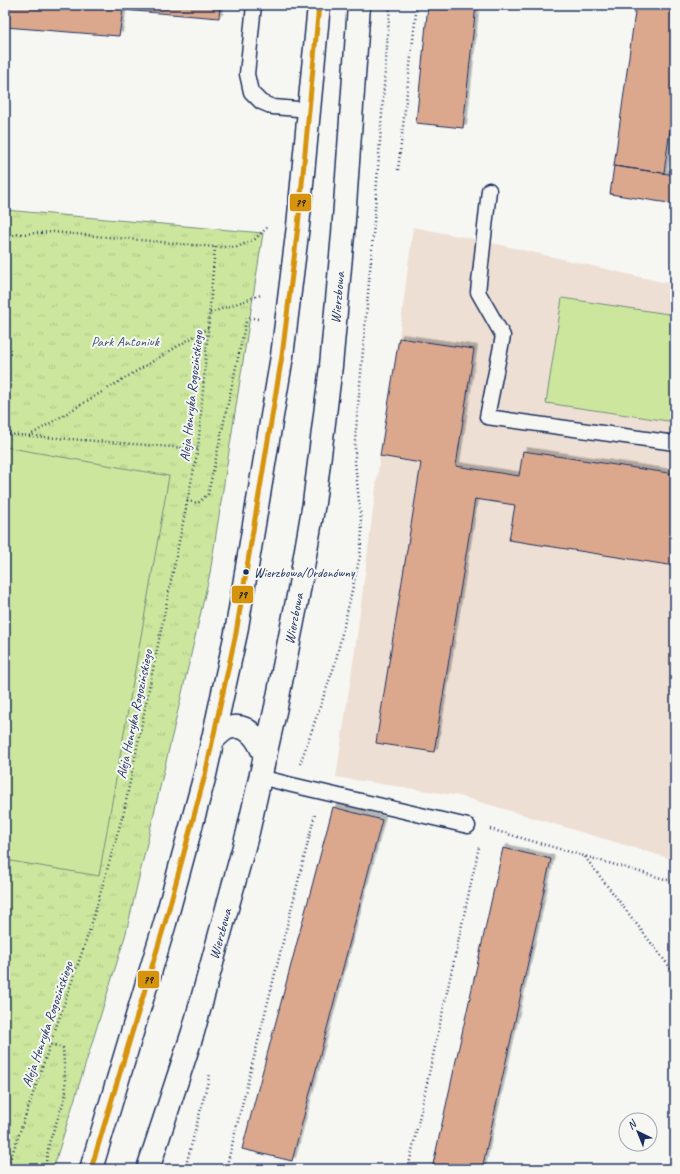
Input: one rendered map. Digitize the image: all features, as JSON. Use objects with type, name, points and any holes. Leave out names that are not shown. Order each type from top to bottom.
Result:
[{"type":"main road","points":[[92,1169],[165,923],[205,775],[236,633],[282,356],[298,226],[319,5]]},
{"type":"main road","name":"Wierzbowa","points":[[148,1169],[193,1032],[248,832],[263,767],[290,633],[314,503],[331,366],[343,234],[359,5]]},
{"type":"main road","points":[[213,740],[228,728],[240,728],[253,733],[260,744],[263,767]]},
{"type":"lane","points":[[254,5],[247,74],[251,92],[261,102],[273,107],[310,110]]},
{"type":"lane","points":[[489,190],[478,292],[503,336],[487,417],[675,443]]},
{"type":"lane","points":[[263,767],[292,786],[468,826]]},
{"type":"path","points":[[398,170],[417,5]]},
{"type":"path","points":[[5,244],[7,235],[54,232],[215,247],[237,247],[255,239],[274,222]]},
{"type":"path","name":"Aleja Henryka Rogozińskiego","points":[[7,1169],[90,929],[124,811],[198,449],[215,247]]},
{"type":"path","points":[[210,313],[262,294],[261,301]]},
{"type":"path","points":[[187,501],[198,503],[208,494],[247,317],[258,319],[259,313]]},
{"type":"path","points":[[28,436],[208,328]]},
{"type":"path","points":[[5,434],[198,449]]},
{"type":"path","points":[[226,1169],[321,792]]},
{"type":"path","points":[[468,826],[484,828],[675,882]]},
{"type":"path","points":[[408,1169],[484,828]]},
{"type":"path","points":[[585,856],[675,974]]},
{"type":"path","points":[[46,1169],[49,1143],[66,1095],[63,1048],[50,1044]]},
{"type":"path","points":[[185,1169],[187,1158]]},
{"type":"shaded area","points":[[413,227],[484,241],[675,285],[675,860],[460,796],[336,777],[356,643],[380,456],[399,338]]},
{"type":"green space","name":"Park Antoniuk","points":[[5,210],[263,233],[210,573],[126,933],[53,1169],[5,1169]]},
{"type":"green space","points":[[562,298],[675,315],[675,422],[546,403]]},
{"type":"green space","points":[[5,447],[169,476],[99,876],[5,860]]},
{"type":"building","points":[[5,5],[220,5],[219,18],[123,10],[119,36],[5,27]]},
{"type":"building","points":[[428,5],[476,5],[463,128],[416,123]]},
{"type":"building","points":[[636,5],[675,5],[675,93],[664,173],[614,166]]},
{"type":"building","points":[[614,166],[675,175],[675,204],[610,194]]},
{"type":"building","points":[[399,338],[474,349],[456,466],[519,476],[523,451],[675,474],[675,566],[509,540],[515,505],[475,499],[434,752],[376,743],[421,463],[380,456]]},
{"type":"building","points":[[333,807],[382,820],[292,1161],[242,1149]]},
{"type":"building","points":[[503,848],[551,859],[482,1169],[432,1169]]},
{"type":"transit line","name":"79","points":[[91,1169],[165,923],[205,775],[236,633],[282,356],[298,226],[319,5]]},
{"type":"place","name":"Wierzbowa/Ordonówny","points":[[246,572]]}]
